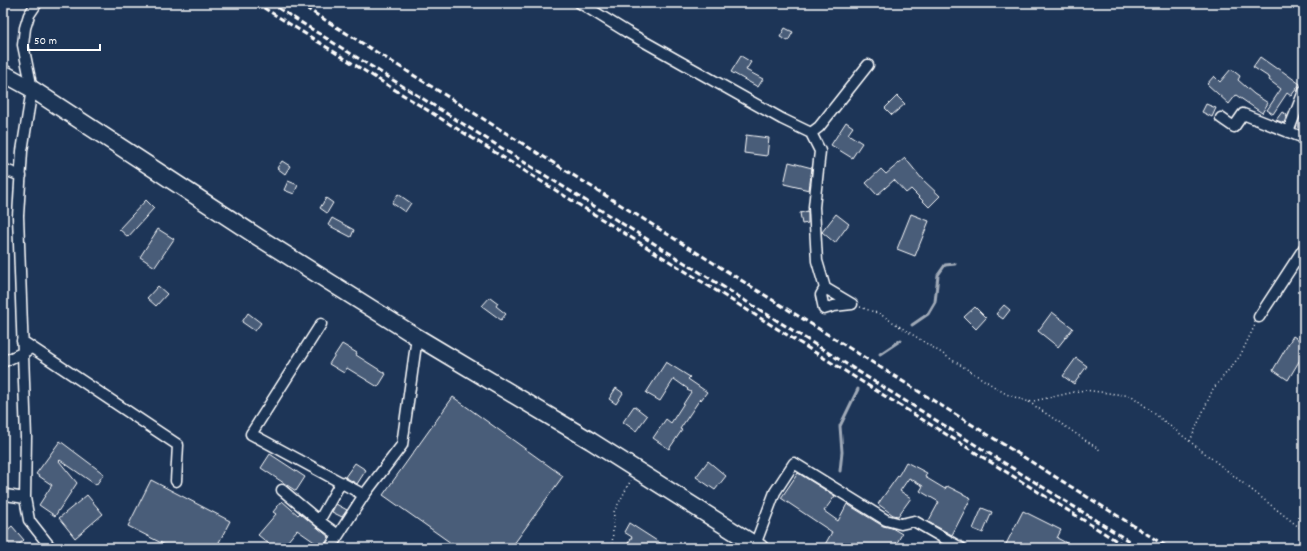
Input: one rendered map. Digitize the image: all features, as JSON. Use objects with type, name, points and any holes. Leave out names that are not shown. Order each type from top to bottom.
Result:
[{"type":"main road","points":[[3,74],[32,89],[258,237],[417,337],[636,469],[757,546]]},
{"type":"street","points":[[37,3],[29,15],[25,28],[23,45],[32,89],[22,151],[18,216],[26,437],[25,498],[29,520],[51,548]]},
{"type":"street","points":[[580,3],[627,32],[782,119],[811,133],[820,151],[814,207],[816,261],[825,288],[852,304]]},
{"type":"street","points":[[811,133],[819,127],[868,65]]},
{"type":"street","points":[[1288,132],[1304,91]]},
{"type":"street","points":[[1221,118],[1234,127],[1243,114],[1304,138]]},
{"type":"street","points":[[3,169],[21,176]]},
{"type":"street","points":[[1259,318],[1304,248]]},
{"type":"street","points":[[825,288],[822,295],[824,310],[834,306],[852,304]]},
{"type":"street","points":[[321,324],[251,434],[364,495]]},
{"type":"street","points":[[330,548],[364,495],[402,445],[417,337]]},
{"type":"street","points":[[22,341],[178,445],[176,481]]},
{"type":"street","points":[[3,362],[32,348]]},
{"type":"street","points":[[757,546],[775,492],[794,463],[886,520],[901,524],[914,521],[961,548]]},
{"type":"street","points":[[319,521],[341,482]]},
{"type":"street","points":[[282,490],[338,535]]},
{"type":"street","points":[[3,493],[6,496],[25,498]]},
{"type":"path","points":[[852,304],[880,314],[1006,394],[1029,402],[1100,450]]},
{"type":"path","points":[[1190,441],[1213,389],[1240,356],[1259,318]]},
{"type":"path","points":[[1029,402],[1084,390],[1132,396],[1304,531]]},
{"type":"path","points":[[612,548],[614,512],[636,469]]},
{"type":"building","points":[[785,28],[793,32],[788,41],[780,37]]},
{"type":"building","points":[[741,56],[751,62],[746,70],[763,79],[758,87],[731,72]]},
{"type":"building","points":[[1260,57],[1300,84],[1291,96],[1287,93],[1273,114],[1267,110],[1281,89],[1269,80],[1270,78],[1253,67]]},
{"type":"building","points":[[1231,69],[1240,76],[1238,80],[1254,94],[1268,103],[1262,113],[1236,95],[1229,104],[1207,84],[1214,76],[1220,82]]},
{"type":"building","points":[[897,96],[905,104],[892,115],[885,108]]},
{"type":"building","points":[[1206,104],[1216,108],[1212,117],[1202,112]]},
{"type":"building","points":[[1282,112],[1287,115],[1284,123],[1276,120]]},
{"type":"building","points":[[846,122],[853,127],[848,134],[862,143],[852,158],[831,145]]},
{"type":"building","points":[[746,135],[769,138],[767,156],[744,153]]},
{"type":"building","points":[[905,158],[922,179],[940,196],[929,207],[911,189],[906,193],[894,180],[877,195],[866,183],[881,169],[886,174]]},
{"type":"building","points":[[282,161],[290,166],[285,174],[277,168]]},
{"type":"building","points":[[789,162],[812,168],[809,190],[784,184]]},
{"type":"building","points":[[288,181],[298,185],[294,194],[284,190]]},
{"type":"building","points":[[398,194],[411,203],[405,212],[392,203]]},
{"type":"building","points":[[326,198],[333,203],[327,213],[320,208]]},
{"type":"building","points":[[146,200],[154,208],[128,237],[119,229]]},
{"type":"building","points":[[808,211],[808,223],[802,224],[800,213]]},
{"type":"building","points":[[836,214],[849,224],[835,243],[822,232]]},
{"type":"building","points":[[911,214],[929,221],[915,256],[897,249]]},
{"type":"building","points":[[332,218],[354,230],[351,237],[328,225]]},
{"type":"building","points":[[158,229],[174,239],[155,267],[140,257]]},
{"type":"building","points":[[158,286],[167,294],[156,306],[147,298]]},
{"type":"building","points":[[490,297],[498,303],[496,306],[506,314],[501,320],[482,306]]},
{"type":"building","points":[[1004,305],[1010,310],[1003,319],[996,314]]},
{"type":"building","points":[[975,307],[986,318],[976,329],[964,317]]},
{"type":"building","points":[[1052,312],[1073,328],[1058,347],[1038,331]]},
{"type":"building","points":[[248,313],[261,323],[255,331],[242,322]]},
{"type":"building","points":[[1293,336],[1304,343],[1304,353],[1288,380],[1273,370]]},
{"type":"building","points":[[342,344],[357,353],[356,355],[386,374],[378,387],[347,368],[344,373],[329,364]]},
{"type":"building","points":[[1076,358],[1087,366],[1074,384],[1063,376]]},
{"type":"building","points":[[666,362],[690,377],[688,379],[707,392],[701,400],[700,399],[680,429],[682,430],[669,449],[653,438],[666,419],[671,423],[691,392],[674,379],[660,401],[646,393]]},
{"type":"building","points":[[616,388],[623,393],[616,404],[609,399]]},
{"type":"building","points":[[453,397],[563,476],[511,548],[458,548],[383,495]]},
{"type":"building","points":[[634,406],[647,416],[636,431],[623,422]]},
{"type":"building","points":[[60,441],[104,474],[96,485],[60,460],[59,461],[77,483],[55,516],[39,505],[52,485],[36,474]]},
{"type":"building","points":[[270,454],[305,477],[296,491],[261,468]]},
{"type":"building","points":[[708,461],[726,476],[715,490],[696,477]]},
{"type":"building","points":[[906,462],[927,473],[925,477],[945,489],[947,486],[971,498],[952,535],[928,522],[939,502],[920,491],[923,486],[909,478],[900,491],[911,498],[898,516],[893,515],[878,504]]},
{"type":"building","points":[[355,463],[366,470],[357,484],[345,477]]},
{"type":"building","points":[[798,473],[835,496],[824,511],[838,521],[847,504],[883,526],[892,528],[902,534],[894,548],[823,548],[832,532],[781,498]]},
{"type":"building","points":[[151,480],[230,521],[216,548],[171,548],[128,526]]},
{"type":"building","points":[[87,495],[103,514],[75,538],[59,518]]},
{"type":"building","points":[[282,501],[298,515],[300,513],[329,537],[323,548],[297,530],[282,548],[274,548],[258,535],[276,514],[273,512]]},
{"type":"building","points":[[336,504],[347,510],[342,517],[332,512]]},
{"type":"building","points":[[982,508],[992,512],[983,533],[973,529]]},
{"type":"building","points":[[1023,511],[1061,530],[1057,538],[1076,548],[1004,548]]},
{"type":"building","points":[[629,523],[668,548],[648,548],[643,545],[641,548],[625,548],[632,537],[624,532]]},
{"type":"building","points":[[12,526],[24,540],[15,548],[3,548],[3,534]]},
{"type":"waterway","points":[[912,325],[928,314],[935,302],[938,275],[945,265],[955,264]]},
{"type":"waterway","points":[[880,354],[901,340]]},
{"type":"waterway","points":[[840,471],[842,452],[840,426],[858,389]]},
{"type":"railway","points":[[256,3],[1128,548]]},
{"type":"railway","points":[[270,3],[1140,548]]},
{"type":"railway","points":[[298,3],[1169,548]]}]
